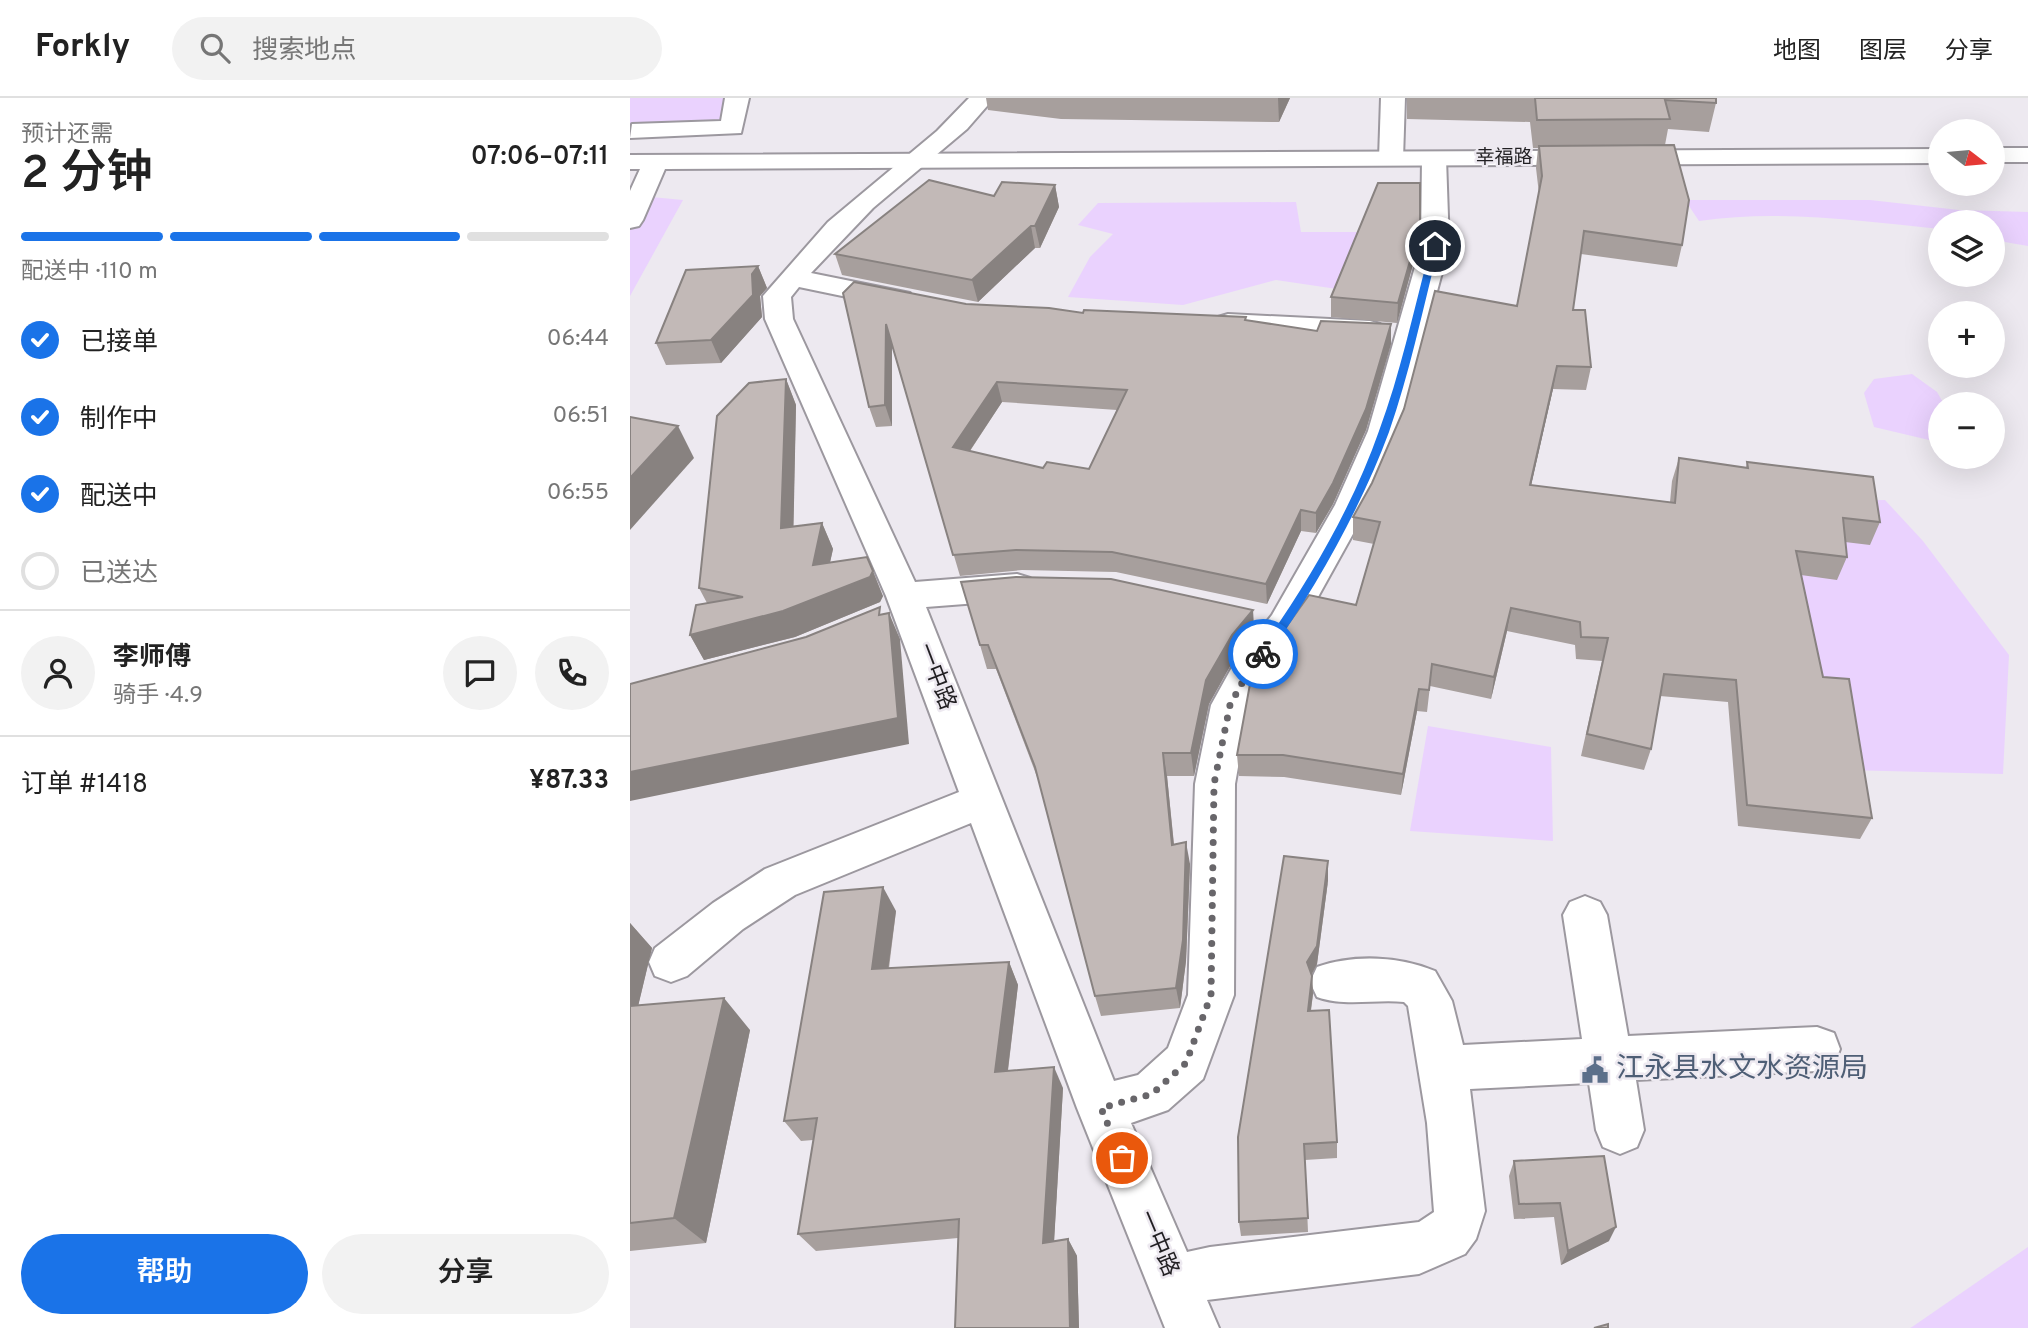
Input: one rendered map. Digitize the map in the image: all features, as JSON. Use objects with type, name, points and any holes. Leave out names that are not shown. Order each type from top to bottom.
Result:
[{"type":"street","points":[[632,131],[732,128],[737,98]]},
{"type":"street","name":"一中路","points":[[982,98],[950,132],[874,194],[792,277],[777,296],[779,319],[893,607],[983,800],[1101,1108],[1192,1328]]},
{"type":"street","points":[[1391,159],[1392,98]]},
{"type":"street","points":[[2006,155],[2028,155]]},
{"type":"street","name":"幸福路","points":[[630,162],[1928,156]]},
{"type":"street","points":[[1101,1108],[1152,1094],[1186,1063],[1211,995],[1214,784],[1230,705],[1249,670],[1285,624],[1352,505],[1384,431],[1435,246],[1434,158]]},
{"type":"street","points":[[630,220],[656,162]]},
{"type":"street","points":[[792,277],[931,305]]},
{"type":"street","points":[[1207,323],[1370,330],[1410,337]]},
{"type":"street","points":[[893,607],[1049,587]]},
{"type":"street","points":[[1244,615],[1285,624]]},
{"type":"street","points":[[671,962],[728,916],[780,881],[983,800]]},
{"type":"street","points":[[1585,915],[1620,1130]]},
{"type":"street","points":[[1173,1282],[1210,1273],[1419,1248],[1445,1238],[1459,1220],[1459,1197],[1443,1068],[1430,1000],[1419,986],[1403,981],[1333,982]]},
{"type":"street","points":[[1443,1068],[1816,1049]]},
{"type":"shaded area","points":[[630,98],[737,98],[732,128],[630,132]]},
{"type":"shaded area","points":[[630,195],[683,200],[630,296]]},
{"type":"shaded area","points":[[1685,200],[1870,200],[1959,210],[1928,210],[1928,228],[1790,216],[1699,221]]},
{"type":"shaded area","points":[[1296,202],[1301,232],[1360,232],[1337,289],[1276,280],[1183,305],[1068,297],[1090,257],[1113,234],[1078,225],[1098,203]]},
{"type":"shaded area","points":[[2005,211],[2028,212],[2028,246],[2005,242]]},
{"type":"shaded area","points":[[1912,374],[1937,392],[1928,392],[1928,440],[1874,427],[1864,393],[1874,379]]},
{"type":"shaded area","points":[[1885,500],[1923,541],[2009,655],[2003,774],[1733,767],[1757,503]]},
{"type":"shaded area","points":[[1428,726],[1551,747],[1553,841],[1410,831]]},
{"type":"shaded area","points":[[2028,1247],[2028,1328],[1910,1328],[1912,1327]]},
{"type":"building","points":[[1535,98],[1716,98],[1716,103],[1665,100],[1670,119],[1537,120]]},
{"type":"building","points":[[1674,145],[1689,200],[1682,245],[1584,231],[1573,310],[1585,310],[1591,367],[1557,366],[1530,485],[1675,503],[1679,458],[1748,468],[1747,462],[1873,477],[1880,522],[1843,518],[1847,557],[1796,551],[1823,677],[1849,679],[1872,818],[1747,805],[1736,680],[1664,674],[1651,749],[1587,734],[1608,638],[1581,637],[1580,622],[1511,608],[1494,677],[1432,664],[1429,690],[1419,689],[1403,774],[1283,755],[1237,755],[1250,684],[1264,658],[1309,595],[1356,605],[1380,522],[1353,517],[1372,483],[1404,409],[1435,291],[1517,306],[1542,176],[1539,146]]},
{"type":"building","points":[[929,180],[994,196],[1002,182],[1055,185],[1035,226],[1031,226],[972,280],[835,254]]},
{"type":"building","points":[[1378,183],[1420,183],[1420,226],[1398,303],[1331,297]]},
{"type":"building","points":[[758,266],[752,274],[753,295],[711,340],[656,343],[686,270]]},
{"type":"building","points":[[854,282],[966,304],[1049,308],[1083,313],[1084,310],[1246,317],[1245,320],[1317,331],[1321,321],[1391,324],[1366,409],[1333,483],[1316,513],[1301,510],[1266,584],[1112,552],[1016,550],[953,555],[886,324],[885,405],[869,407],[843,293]],"holes":[[[997,382],[1127,390],[1089,469],[1047,462],[1043,468],[953,447]]]},
{"type":"building","points":[[786,379],[781,528],[822,523],[813,565],[867,557],[873,571],[870,577],[783,611],[690,635],[696,605],[743,597],[699,588],[717,416],[749,383]]},
{"type":"building","points":[[630,417],[678,426],[630,478]]},
{"type":"building","points":[[1016,577],[1111,579],[1253,610],[1232,635],[1206,680],[1191,753],[1163,753],[1172,845],[1186,842],[1183,940],[1176,988],[1095,996],[1035,767],[988,645],[980,645],[961,582]]},
{"type":"building","points":[[880,607],[879,615],[889,613],[898,718],[630,772],[630,684],[806,637]]},
{"type":"building","points":[[1284,856],[1328,861],[1317,946],[1307,962],[1312,976],[1308,1011],[1329,1010],[1337,1142],[1304,1144],[1308,1218],[1239,1222],[1238,1137]]},
{"type":"building","points":[[883,887],[872,969],[1009,962],[995,1072],[1054,1067],[1043,1243],[1068,1239],[1070,1328],[955,1328],[959,1219],[798,1234],[817,1118],[784,1121],[824,892]]},
{"type":"building","points":[[724,998],[674,1218],[630,1223],[630,1006]]},
{"type":"building","points":[[1604,1156],[1616,1227],[1568,1251],[1560,1203],[1519,1204],[1514,1161]]},
{"type":"way so far","points":[[1122,1158],[1101,1108],[1152,1094],[1186,1063],[1211,995],[1214,784],[1230,705],[1249,670],[1263,654]]},
{"type":"place","name":"江永县水文水资源局","points":[[1595,1070]]},
{"type":"route","points":[[1263,654],[1285,624],[1352,505],[1384,431],[1435,246]]}]
